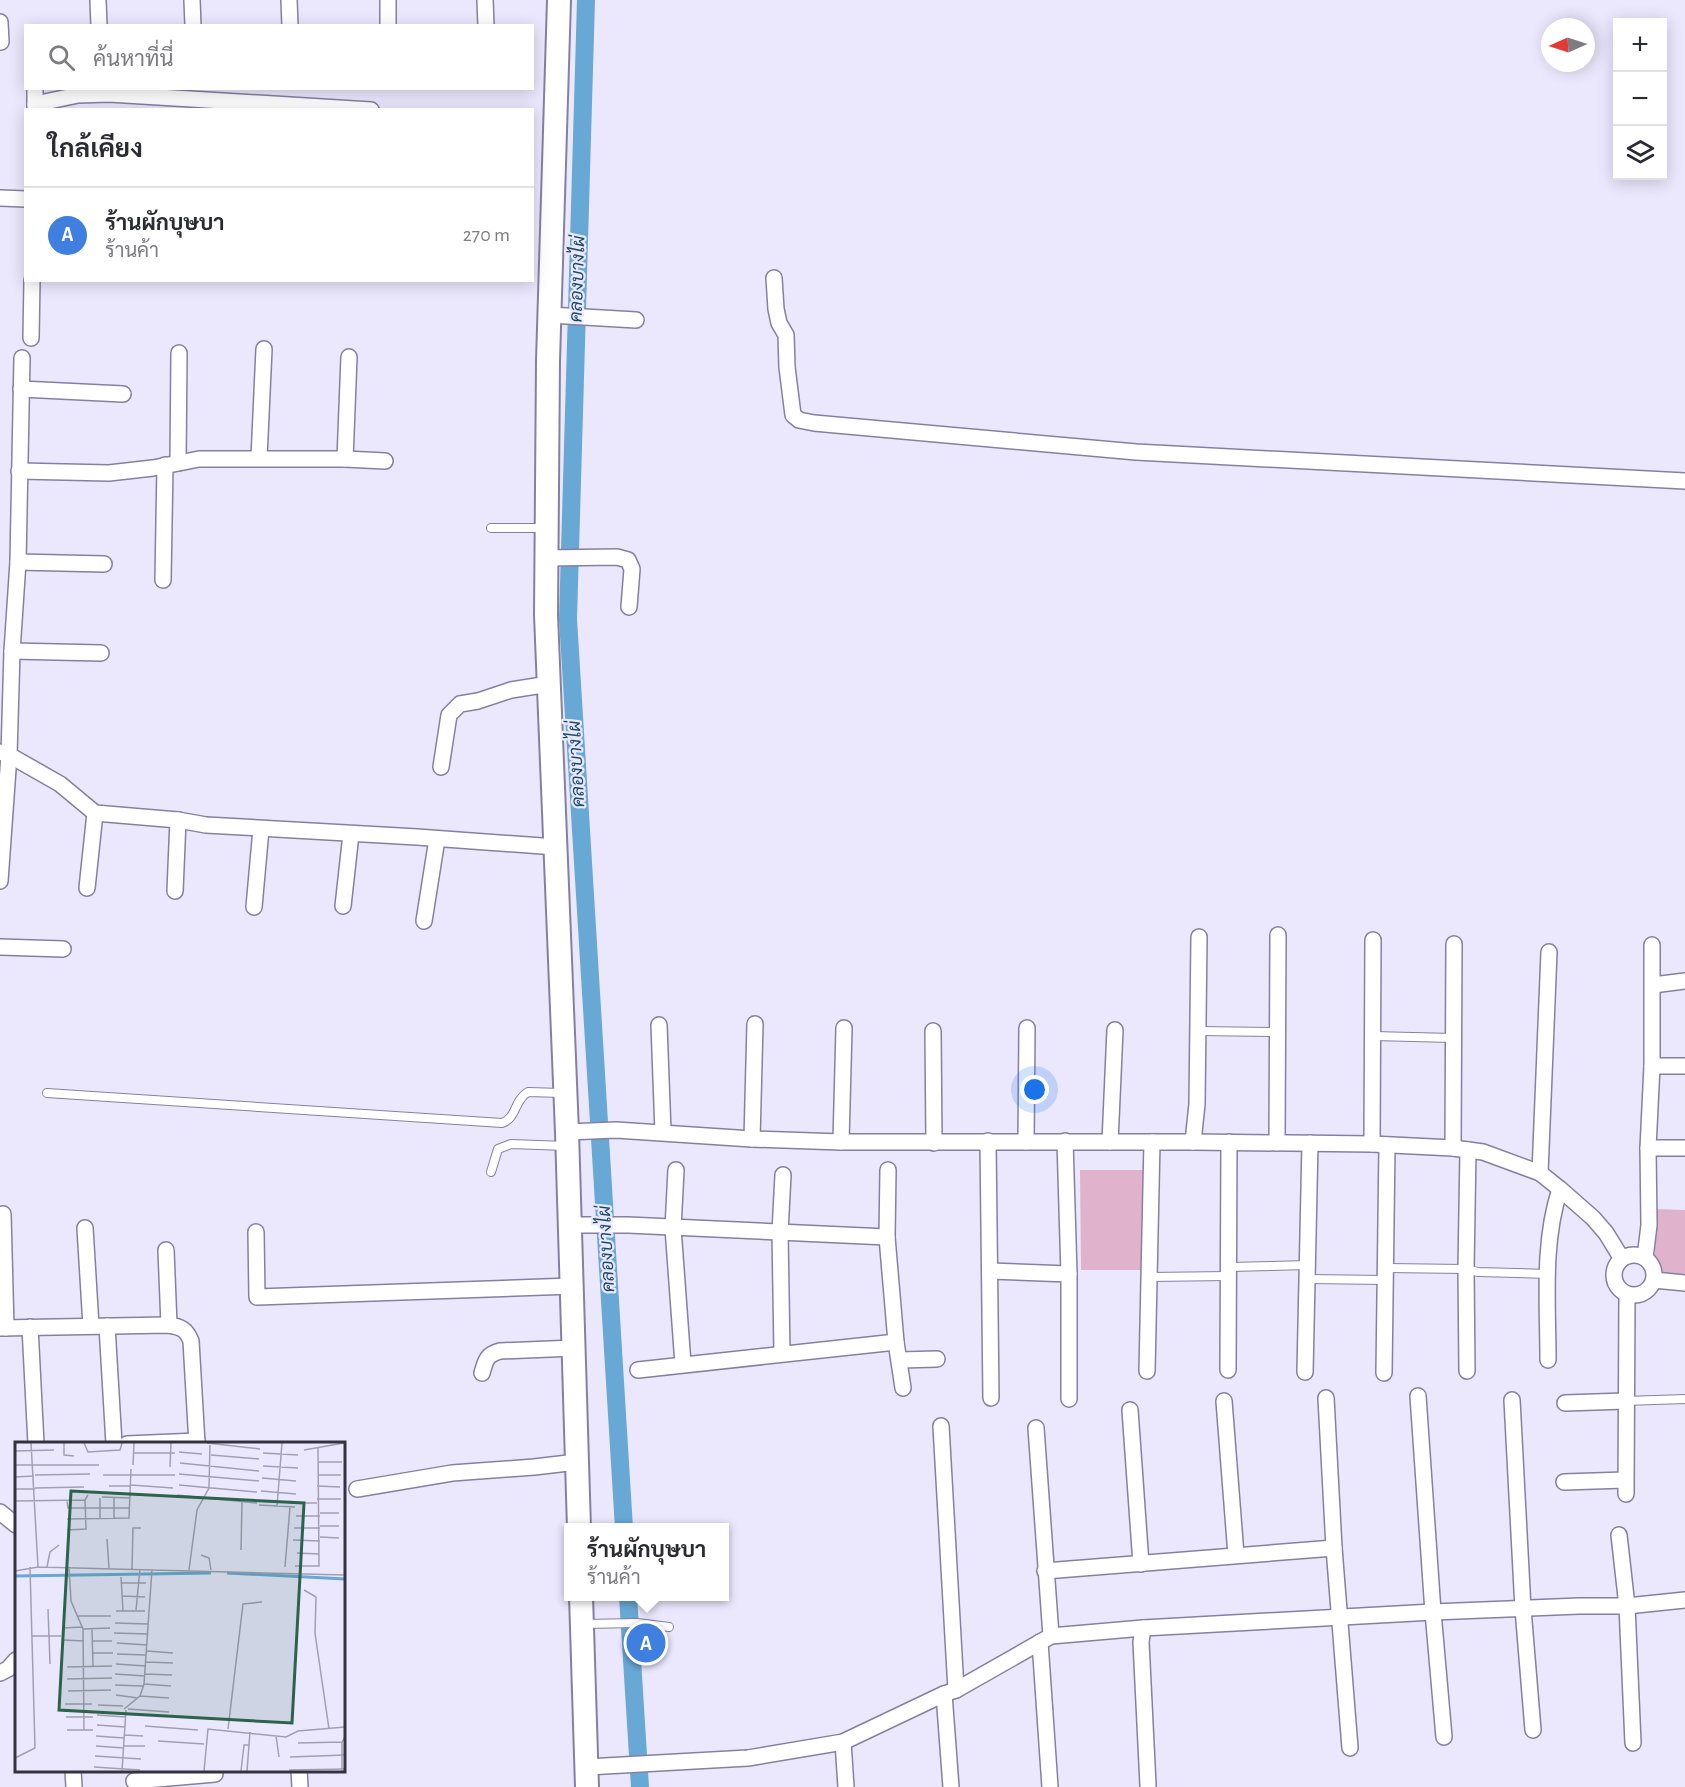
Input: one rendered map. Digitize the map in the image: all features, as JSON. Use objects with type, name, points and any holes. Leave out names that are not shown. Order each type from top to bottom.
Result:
[{"type":"street","points":[[98,0],[99,24]]},
{"type":"street","points":[[192,0],[193,24]]},
{"type":"street","points":[[289,0],[290,24]]},
{"type":"street","points":[[388,0],[388,24]]},
{"type":"street","points":[[485,0],[486,24]]},
{"type":"street","points":[[559,0],[557,316],[546,528],[553,558],[546,615],[566,1093],[579,1225],[572,1286],[579,1523]]},
{"type":"street","points":[[0,22],[1,42]]},
{"type":"street","points":[[35,101],[78,95],[109,94],[338,108]]},
{"type":"street","points":[[0,198],[24,199]]},
{"type":"street","points":[[774,278],[778,322],[786,335],[793,415],[799,420],[1136,452],[1685,481]]},
{"type":"street","points":[[32,282],[32,338]]},
{"type":"street","points":[[557,316],[636,320]]},
{"type":"street","points":[[259,458],[264,349]]},
{"type":"street","points":[[163,580],[179,353]]},
{"type":"street","points":[[345,459],[349,357]]},
{"type":"street","points":[[0,881],[5,754],[18,562],[22,358]]},
{"type":"street","points":[[21,389],[123,394]]},
{"type":"street","points":[[19,471],[110,473],[200,459],[385,461]]},
{"type":"street","points":[[553,558],[617,557],[628,560],[632,569],[629,607]]},
{"type":"street","points":[[18,562],[104,564]]},
{"type":"street","points":[[12,651],[101,653]]},
{"type":"street","points":[[441,767],[449,715],[460,704],[478,701],[511,690],[549,684]]},
{"type":"street","points":[[5,754],[60,784],[95,813],[178,820],[206,825],[555,847]]},
{"type":"street","points":[[87,888],[95,813]]},
{"type":"street","points":[[175,891],[178,820]]},
{"type":"street","points":[[254,907],[261,829]]},
{"type":"street","points":[[343,906],[351,834]]},
{"type":"street","points":[[424,921],[437,839]]},
{"type":"street","points":[[1277,1143],[1278,935]]},
{"type":"street","points":[[1193,1142],[1197,1104],[1199,937]]},
{"type":"street","points":[[1373,940],[1373,1036],[1386,1274],[1384,1373]]},
{"type":"street","points":[[1454,944],[1454,1038],[1466,1269],[1467,1371]]},
{"type":"street","points":[[1646,1258],[1649,1225],[1648,1148],[1653,1066],[1652,945]]},
{"type":"street","points":[[0,946],[63,949]]},
{"type":"street","points":[[1540,1173],[1549,952]]},
{"type":"street","points":[[1653,985],[1685,981]]},
{"type":"street","points":[[752,1139],[755,1024]]},
{"type":"street","points":[[659,1025],[663,1132]]},
{"type":"street","points":[[841,1142],[844,1028]]},
{"type":"street","points":[[1026,1142],[1027,1028]]},
{"type":"street","points":[[1110,1142],[1115,1030]]},
{"type":"street","points":[[933,1031],[934,1143]]},
{"type":"street","points":[[1653,1066],[1685,1066]]},
{"type":"street","points":[[571,1136],[610,1130],[841,1142],[1229,1142],[1380,1144],[1460,1149],[1483,1152],[1540,1173],[1593,1218],[1622,1258]]},
{"type":"street","points":[[1065,1141],[1069,1274],[1069,1400]]},
{"type":"street","points":[[988,1142],[991,1398]]},
{"type":"street","points":[[1147,1371],[1152,1142]]},
{"type":"street","points":[[1228,1370],[1229,1142]]},
{"type":"street","points":[[1305,1372],[1310,1143]]},
{"type":"street","points":[[1648,1148],[1685,1148]]},
{"type":"street","points":[[676,1170],[673,1228],[684,1364]]},
{"type":"street","points":[[888,1170],[887,1237],[896,1342],[903,1388]]},
{"type":"street","points":[[782,1353],[780,1232],[783,1175]]},
{"type":"street","points":[[1548,1360],[1548,1274],[1553,1210],[1560,1189]]},
{"type":"street","points":[[3,1214],[3,1328],[169,1325],[180,1327],[187,1332],[190,1341],[197,1442]]},
{"type":"street","points":[[579,1225],[887,1237]]},
{"type":"street","points":[[85,1228],[91,1326]]},
{"type":"street","points":[[256,1232],[257,1298],[572,1286]]},
{"type":"street","points":[[166,1250],[169,1325]]},
{"type":"street","points":[[1630,1255],[1646,1258],[1654,1270],[1654,1280],[1647,1292],[1634,1296],[1620,1290],[1615,1282],[1614,1274],[1616,1265],[1622,1258],[1630,1255]]},
{"type":"street","points":[[990,1271],[1069,1274]]},
{"type":"street","points":[[1654,1280],[1685,1283]]},
{"type":"street","points":[[1564,1482],[1626,1487],[1627,1294]]},
{"type":"street","points":[[107,1326],[114,1442]]},
{"type":"street","points":[[30,1327],[36,1442]]},
{"type":"street","points":[[638,1370],[896,1342]]},
{"type":"street","points":[[482,1373],[487,1359],[500,1351],[574,1348]]},
{"type":"street","points":[[900,1360],[937,1359]]},
{"type":"street","points":[[1418,1396],[1432,1612],[1444,1737]]},
{"type":"street","points":[[1326,1398],[1334,1548],[1350,1748]]},
{"type":"street","points":[[1512,1400],[1523,1610],[1533,1730]]},
{"type":"street","points":[[1224,1401],[1236,1555]]},
{"type":"street","points":[[1565,1403],[1626,1401]]},
{"type":"street","points":[[1130,1410],[1141,1563]]},
{"type":"street","points":[[941,1426],[951,1787]]},
{"type":"street","points":[[1036,1428],[1045,1571],[1050,1787]]},
{"type":"street","points":[[357,1488],[452,1473],[577,1462]]},
{"type":"street","points":[[0,1512],[15,1524]]},
{"type":"street","points":[[1619,1535],[1627,1606],[1633,1743]]},
{"type":"street","points":[[1045,1571],[1334,1548]]},
{"type":"street","points":[[581,1601],[590,1773],[644,1762],[748,1758],[843,1742],[950,1692],[1046,1639],[1143,1628],[1432,1612],[1627,1606],[1685,1600]]},
{"type":"street","points":[[1143,1628],[1141,1642],[1148,1785]]},
{"type":"street","points":[[0,1673],[15,1661]]},
{"type":"street","points":[[843,1742],[846,1787]]},
{"type":"street","points":[[73,1772],[74,1787]]},
{"type":"street","points":[[298,1772],[300,1787]]},
{"type":"street","points":[[134,1780],[215,1777]]},
{"type":"lane","points":[[491,528],[546,528]]},
{"type":"lane","points":[[1199,1031],[1278,1032]]},
{"type":"lane","points":[[1373,1036],[1454,1038]]},
{"type":"lane","points":[[47,1093],[502,1123],[509,1121],[519,1100],[528,1092],[566,1093]]},
{"type":"lane","points":[[491,1172],[498,1149],[511,1144],[571,1136]]},
{"type":"lane","points":[[1149,1277],[1229,1271],[1386,1274],[1466,1269],[1478,1272],[1548,1274]]},
{"type":"lane","points":[[1626,1401],[1685,1399]]},
{"type":"lane","points":[[582,1624],[637,1623],[669,1627]]},
{"type":"shaded area","points":[[1080,1170],[1149,1170],[1149,1270],[1081,1270]]},
{"type":"shaded area","points":[[1657,1209],[1685,1210],[1685,1286],[1674,1286],[1654,1268]]},
{"type":"waterway","name":"คลองบางไผ่","points":[[586,0],[568,619],[624,1523]]},
{"type":"waterway","name":"คลองบางไผ่","points":[[628,1601],[640,1787]]},
{"type":"place","name":"ร้านผักบุษบา","points":[[646,1643]]}]
